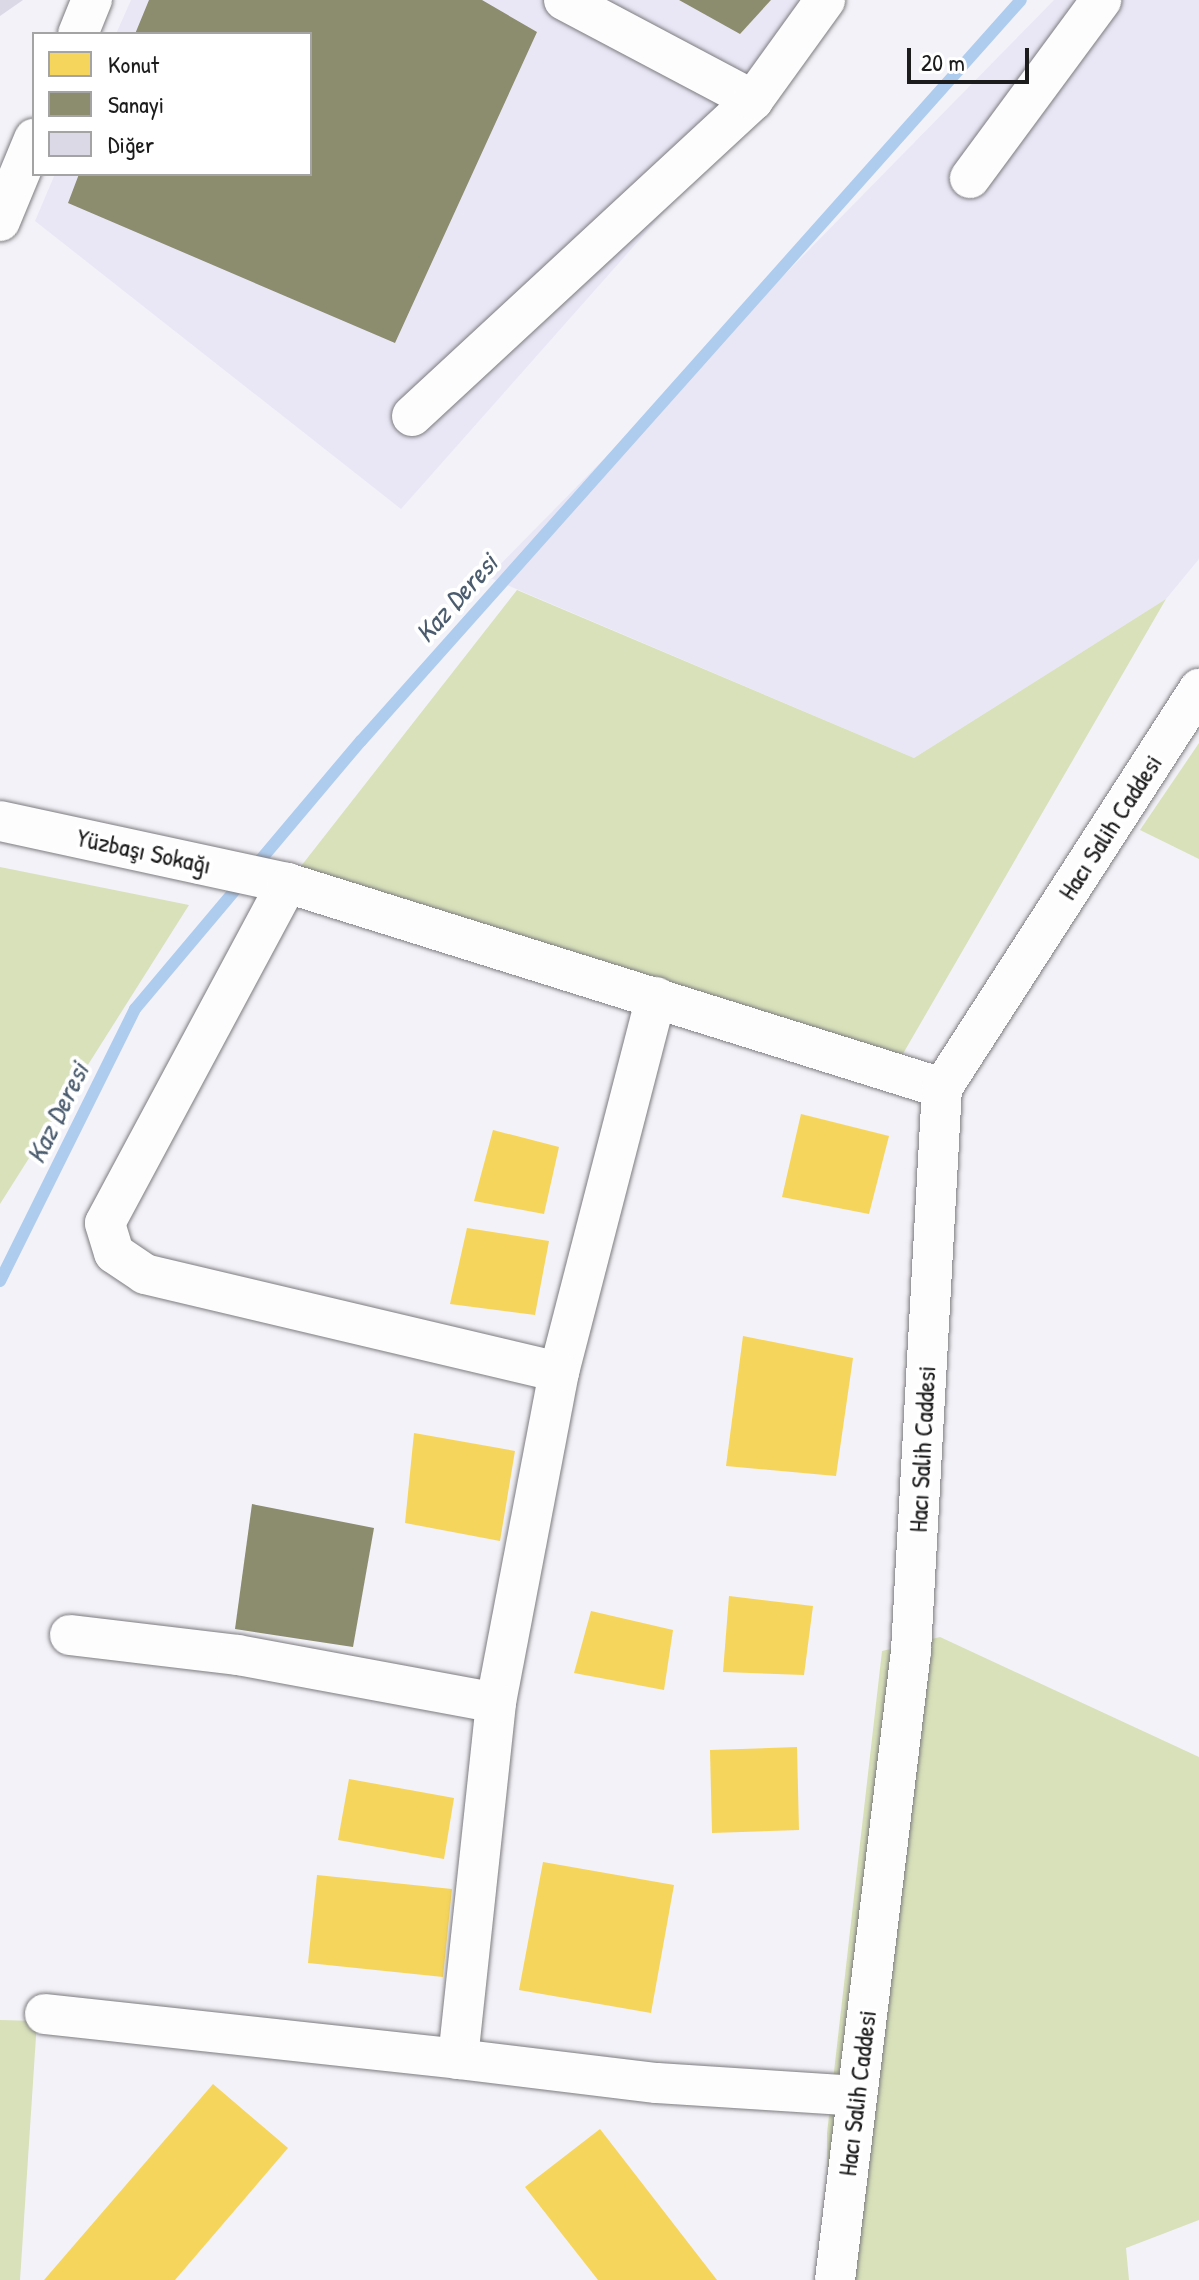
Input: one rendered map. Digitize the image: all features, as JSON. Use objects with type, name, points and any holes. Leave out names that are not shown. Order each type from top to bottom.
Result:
[{"type":"street","points":[[79,32],[92,0]]},
{"type":"street","points":[[564,0],[753,100]]},
{"type":"street","points":[[412,416],[753,100],[825,0]]},
{"type":"street","points":[[970,178],[1101,0]]},
{"type":"street","points":[[0,221],[32,144]]},
{"type":"street","name":"Hacı Salih Caddesi","points":[[835,2280],[911,1651],[942,1088],[1199,689]]},
{"type":"street","name":"Yüzbaşı Sokağı","points":[[0,821],[278,880],[942,1088]]},
{"type":"street","points":[[278,880],[105,1223],[114,1253],[145,1274],[559,1372]]},
{"type":"street","points":[[458,2059],[496,1703],[559,1372],[656,997]]},
{"type":"street","points":[[70,1635],[238,1655],[496,1703]]},
{"type":"street","points":[[45,2014],[657,2083],[857,2096]]},
{"type":"shaded area","points":[[131,0],[845,0],[773,89],[401,509],[35,221],[54,176],[312,176],[312,32],[117,32]]},
{"type":"shaded area","points":[[1054,0],[1199,0],[1199,559],[1166,599],[914,758],[488,577]]},
{"type":"green space","points":[[517,590],[914,758],[1166,599],[893,1071],[298,870]]},
{"type":"green space","points":[[1199,743],[1199,859],[1140,830]]},
{"type":"green space","points":[[0,867],[189,905],[0,1204]]},
{"type":"green space","points":[[940,1637],[1199,1757],[1199,2220],[1126,2248],[1129,2280],[828,2280],[827,2133],[882,1651]]},
{"type":"green space","points":[[0,2020],[37,2021],[20,2280],[0,2280]]},
{"type":"building: Konut","points":[[801,1114],[889,1136],[869,1214],[782,1197]]},
{"type":"building: Konut","points":[[493,1130],[559,1147],[544,1214],[474,1201]]},
{"type":"building: Konut","points":[[467,1228],[549,1241],[535,1315],[450,1304]]},
{"type":"building: Konut","points":[[743,1336],[853,1358],[836,1476],[726,1466]]},
{"type":"building: Konut","points":[[414,1433],[515,1451],[500,1541],[405,1523]]},
{"type":"building: Konut","points":[[729,1596],[813,1606],[804,1675],[723,1672]]},
{"type":"building: Konut","points":[[591,1611],[673,1630],[664,1690],[574,1673]]},
{"type":"building: Konut","points":[[797,1747],[799,1830],[712,1833],[710,1750]]},
{"type":"building: Konut","points":[[349,1779],[454,1798],[444,1859],[338,1840]]},
{"type":"building: Konut","points":[[543,1862],[674,1885],[651,2013],[519,1990]]},
{"type":"building: Konut","points":[[317,1875],[452,1889],[443,1977],[308,1963]]},
{"type":"building: Konut","points":[[213,2084],[288,2148],[175,2280],[44,2280]]},
{"type":"building: Konut","points":[[600,2129],[717,2280],[598,2280],[525,2187]]},
{"type":"building: Sanayi","points":[[149,0],[482,0],[537,32],[395,343],[68,203],[78,176],[312,176],[312,32],[136,32]]},
{"type":"building: Sanayi","points":[[679,0],[771,0],[740,34]]},
{"type":"building: Sanayi","points":[[252,1504],[374,1528],[353,1647],[235,1629]]},
{"type":"building: Diğer","points":[[0,0],[23,0],[0,16]]},
{"type":"waterway","name":"Kaz Deresi","points":[[0,1281],[135,1009],[361,741],[1021,0]]}]
